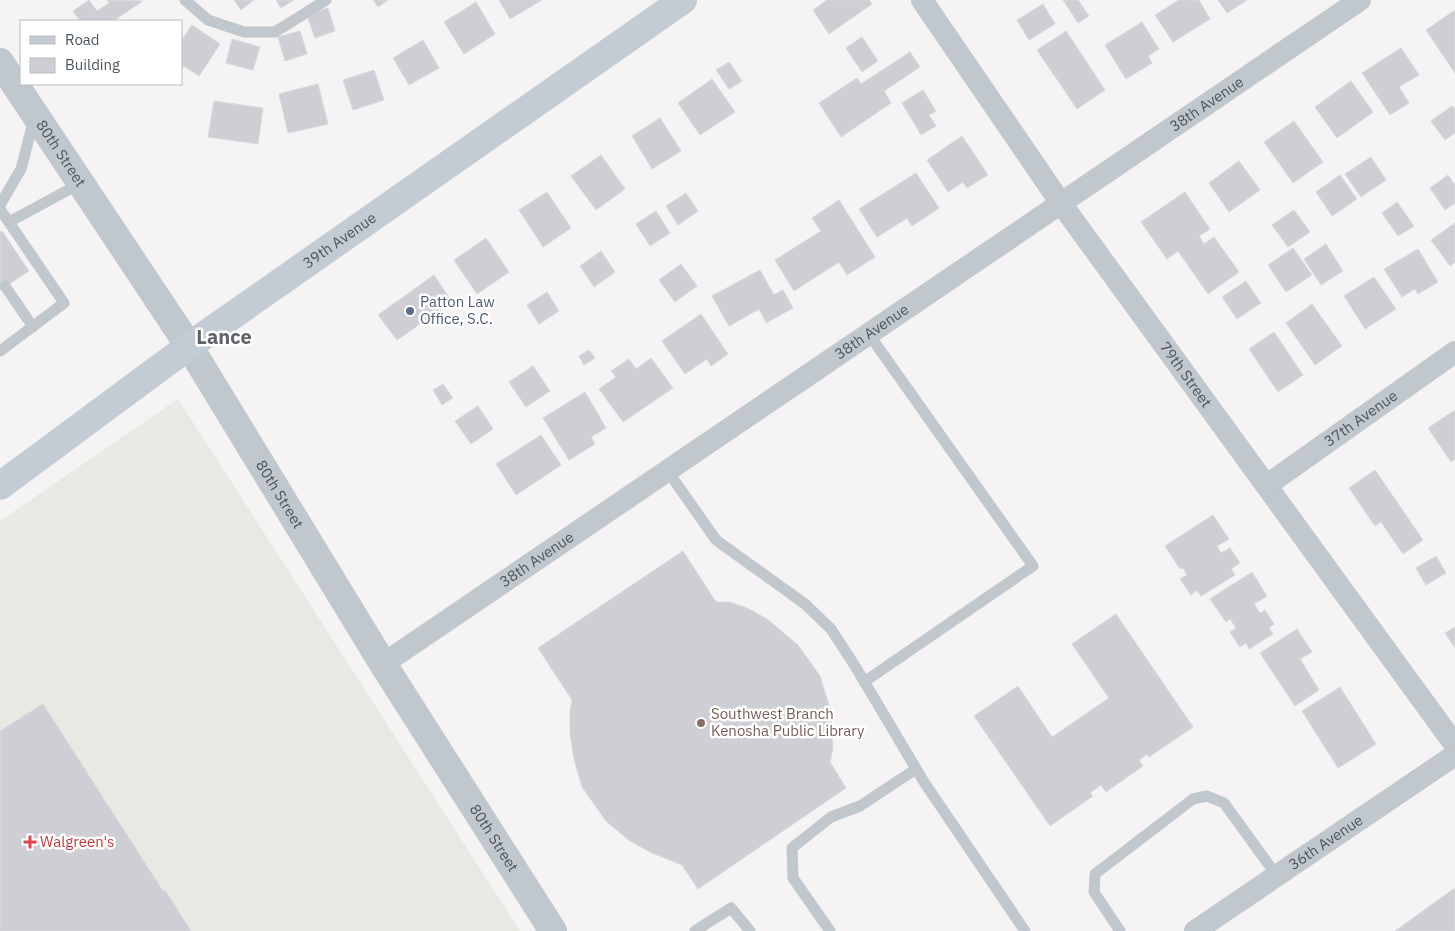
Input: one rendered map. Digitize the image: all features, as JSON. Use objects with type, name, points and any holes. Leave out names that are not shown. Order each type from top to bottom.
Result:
[{"type":"main road","name":"39th Avenue","points":[[4,479],[189,346],[683,0]]},
{"type":"street","name":"79th Street","points":[[922,0],[1060,202],[1267,484],[1455,745]]},
{"type":"street","name":"38th Avenue","points":[[383,664],[1060,202],[1360,0]]},
{"type":"street","name":"80th Street","points":[[0,62],[189,346],[383,664],[553,931]]},
{"type":"street","name":"37th Avenue","points":[[1267,484],[1455,352]]},
{"type":"street","name":"36th Avenue","points":[[1209,927],[1276,876],[1455,755]]},
{"type":"lane","points":[[185,0],[208,20],[244,32],[275,32],[326,0]]},
{"type":"lane","points":[[0,205],[20,169],[35,115]]},
{"type":"lane","points":[[9,222],[81,183]]},
{"type":"lane","points":[[0,209],[64,303],[4,348],[0,335]]},
{"type":"lane","points":[[5,286],[33,326]]},
{"type":"lane","points":[[864,682],[1033,566],[868,333]]},
{"type":"lane","points":[[667,470],[716,540],[805,604],[831,629],[916,769],[1024,931]]},
{"type":"lane","points":[[830,931],[793,878],[792,848],[832,816],[860,806],[916,769]]},
{"type":"lane","points":[[1120,931],[1094,892],[1095,874],[1193,799],[1207,796],[1224,803],[1276,876]]},
{"type":"lane","points":[[695,931],[731,908],[750,931]]},
{"type":"shaded area","points":[[178,399],[520,931],[0,931],[0,521]]},
{"type":"building","points":[[89,0],[97,11],[109,3],[107,0],[143,1],[114,20],[79,20],[73,11]]},
{"type":"building","points":[[234,0],[254,0],[241,10]]},
{"type":"building","points":[[276,0],[294,0],[281,8]]},
{"type":"building","points":[[373,0],[388,0],[378,7]]},
{"type":"building","points":[[499,0],[542,0],[510,19]]},
{"type":"building","points":[[827,0],[869,0],[872,4],[829,34],[813,10]]},
{"type":"building","points":[[1063,0],[1078,0],[1089,16],[1078,23]]},
{"type":"building","points":[[1179,0],[1199,0],[1210,19],[1173,42],[1155,15]]},
{"type":"building","points":[[1218,0],[1247,0],[1227,13]]},
{"type":"building","points":[[476,2],[495,34],[464,54],[444,22]]},
{"type":"building","points":[[1043,4],[1055,24],[1029,40],[1017,20]]},
{"type":"building","points":[[328,8],[335,31],[315,38],[307,15]]},
{"type":"building","points":[[1455,10],[1455,73],[1426,30]]},
{"type":"building","points":[[1142,22],[1159,49],[1148,56],[1152,63],[1126,79],[1105,45]]},
{"type":"building","points":[[192,25],[220,44],[199,76],[184,66],[182,69],[182,40]]},
{"type":"building","points":[[300,31],[307,54],[285,61],[278,37]]},
{"type":"building","points":[[1066,31],[1105,90],[1077,109],[1037,50]]},
{"type":"building","points":[[862,37],[878,61],[862,72],[846,48]]},
{"type":"building","points":[[232,39],[260,47],[253,70],[226,63]]},
{"type":"building","points":[[423,40],[439,68],[409,85],[393,58]]},
{"type":"building","points":[[1401,48],[1419,75],[1399,87],[1409,103],[1390,115],[1362,73]]},
{"type":"building","points":[[910,52],[920,67],[884,91],[891,103],[841,137],[819,103],[857,78],[861,84]]},
{"type":"building","points":[[729,62],[742,81],[729,89],[716,70]]},
{"type":"building","points":[[374,70],[384,100],[353,110],[343,80]]},
{"type":"building","points":[[712,79],[735,112],[700,135],[678,103]]},
{"type":"building","points":[[1351,81],[1373,112],[1337,138],[1315,107]]},
{"type":"building","points":[[318,84],[328,124],[288,133],[279,94]]},
{"type":"building","points":[[923,90],[936,111],[929,115],[936,126],[921,135],[902,103]]},
{"type":"building","points":[[214,101],[263,108],[258,144],[208,137]]},
{"type":"building","points":[[1452,106],[1455,109],[1455,133],[1445,140],[1431,121]]},
{"type":"building","points":[[660,118],[681,151],[652,169],[632,136]]},
{"type":"building","points":[[1294,121],[1323,162],[1293,183],[1264,142]]},
{"type":"building","points":[[962,136],[988,175],[967,188],[963,182],[948,192],[927,160]]},
{"type":"building","points":[[601,155],[625,189],[596,210],[571,176]]},
{"type":"building","points":[[1371,157],[1386,180],[1361,197],[1345,174]]},
{"type":"building","points":[[1239,161],[1260,190],[1229,212],[1209,183]]},
{"type":"building","points":[[916,173],[939,208],[912,226],[907,218],[877,237],[859,209]]},
{"type":"building","points":[[1340,175],[1357,199],[1332,216],[1316,192]]},
{"type":"building","points":[[1448,175],[1455,185],[1455,203],[1445,210],[1430,188]]},
{"type":"building","points":[[547,192],[571,228],[543,247],[519,210]]},
{"type":"building","points":[[1185,192],[1210,229],[1199,236],[1204,244],[1214,237],[1239,272],[1208,294],[1178,251],[1167,259],[1141,222]]},
{"type":"building","points":[[686,193],[698,211],[678,225],[666,206]]},
{"type":"building","points":[[839,200],[875,257],[847,275],[839,262],[794,291],[775,260],[821,231],[812,218]]},
{"type":"building","points":[[1397,202],[1414,226],[1398,236],[1382,213]]},
{"type":"building","points":[[1294,210],[1310,232],[1288,247],[1272,225]]},
{"type":"building","points":[[656,211],[670,233],[650,246],[636,224]]},
{"type":"building","points":[[1455,223],[1455,262],[1450,266],[1431,240]]},
{"type":"building","points":[[2,231],[29,271],[0,290],[0,232]]},
{"type":"building","points":[[486,238],[509,272],[477,294],[454,260]]},
{"type":"building","points":[[1326,244],[1343,271],[1321,285],[1304,259]]},
{"type":"building","points":[[1293,248],[1312,275],[1286,292],[1268,265]]},
{"type":"building","points":[[1418,249],[1438,282],[1418,294],[1415,289],[1402,297],[1384,269]]},
{"type":"building","points":[[601,251],[615,272],[594,287],[580,266]]},
{"type":"building","points":[[681,264],[697,286],[675,302],[659,280]]},
{"type":"building","points":[[760,270],[774,295],[783,290],[793,308],[766,323],[759,309],[729,326],[712,296]]},
{"type":"building","points":[[434,275],[452,302],[397,340],[378,315]]},
{"type":"building","points":[[1374,277],[1396,309],[1365,329],[1344,296]]},
{"type":"building","points":[[1246,281],[1261,303],[1237,319],[1222,297]]},
{"type":"building","points":[[547,292],[559,311],[539,324],[527,305]]},
{"type":"building","points":[[1312,304],[1342,346],[1315,365],[1286,323]]},
{"type":"building","points":[[701,314],[728,354],[711,366],[707,359],[685,374],[662,341]]},
{"type":"building","points":[[1274,332],[1303,375],[1278,392],[1249,349]]},
{"type":"building","points":[[589,350],[595,358],[584,365],[579,356]]},
{"type":"building","points":[[651,358],[673,388],[623,422],[599,389],[616,377],[611,371],[629,359],[636,369]]},
{"type":"building","points":[[533,366],[550,391],[526,407],[509,382]]},
{"type":"building","points":[[443,384],[453,398],[442,405],[433,390]]},
{"type":"building","points":[[585,392],[606,428],[591,437],[595,444],[569,460],[543,418]]},
{"type":"building","points":[[478,406],[493,429],[471,444],[455,421]]},
{"type":"building","points":[[1455,410],[1455,459],[1451,462],[1428,428]]},
{"type":"building","points":[[541,435],[561,465],[516,495],[496,464]]},
{"type":"building","points":[[1375,470],[1423,540],[1403,554],[1381,522],[1375,526],[1349,488]]},
{"type":"building","points":[[1213,515],[1229,539],[1217,546],[1221,553],[1230,548],[1240,563],[1231,569],[1235,575],[1201,596],[1197,590],[1191,595],[1180,579],[1187,575],[1183,568],[1180,569],[1165,546]]},
{"type":"building","name":"Southwest Branch Kenosha Public Library","points":[[683,551],[716,602],[730,602],[747,608],[767,619],[798,645],[820,676],[831,712],[833,748],[830,762],[846,788],[698,889],[682,865],[652,853],[630,841],[606,821],[582,787],[574,759],[570,734],[572,700],[538,648]]},
{"type":"building","points":[[1436,556],[1446,573],[1426,585],[1416,568]]},
{"type":"building","points":[[1252,572],[1267,596],[1254,604],[1260,613],[1265,610],[1274,624],[1269,628],[1273,634],[1249,649],[1246,643],[1240,647],[1230,632],[1236,628],[1230,619],[1226,622],[1210,599]]},
{"type":"building","points":[[1116,614],[1193,727],[1149,757],[1147,754],[1139,760],[1143,766],[1106,792],[1101,785],[1090,793],[1093,796],[1050,826],[974,716],[1018,686],[1052,737],[1109,698],[1072,644]]},
{"type":"building","points":[[1455,627],[1455,648],[1445,633]]},
{"type":"building","points":[[1297,629],[1312,652],[1300,659],[1319,690],[1295,706],[1260,653]]},
{"type":"building","points":[[1340,687],[1376,744],[1338,768],[1302,711]]},
{"type":"building","points":[[43,704],[163,891],[165,890],[191,931],[0,931],[0,731]]},
{"type":"building","points":[[1455,888],[1455,931],[1395,931]]},
{"type":"place","name":"Patton Law Office, S.C.","points":[[410,311]]},
{"type":"place","name":"Southwest Branch Kenosha Public Library","points":[[701,723]]},
{"type":"place","name":"Walgreen's","points":[[30,842]]},
{"type":"district","name":"Lance","points":[[224,337]]}]
